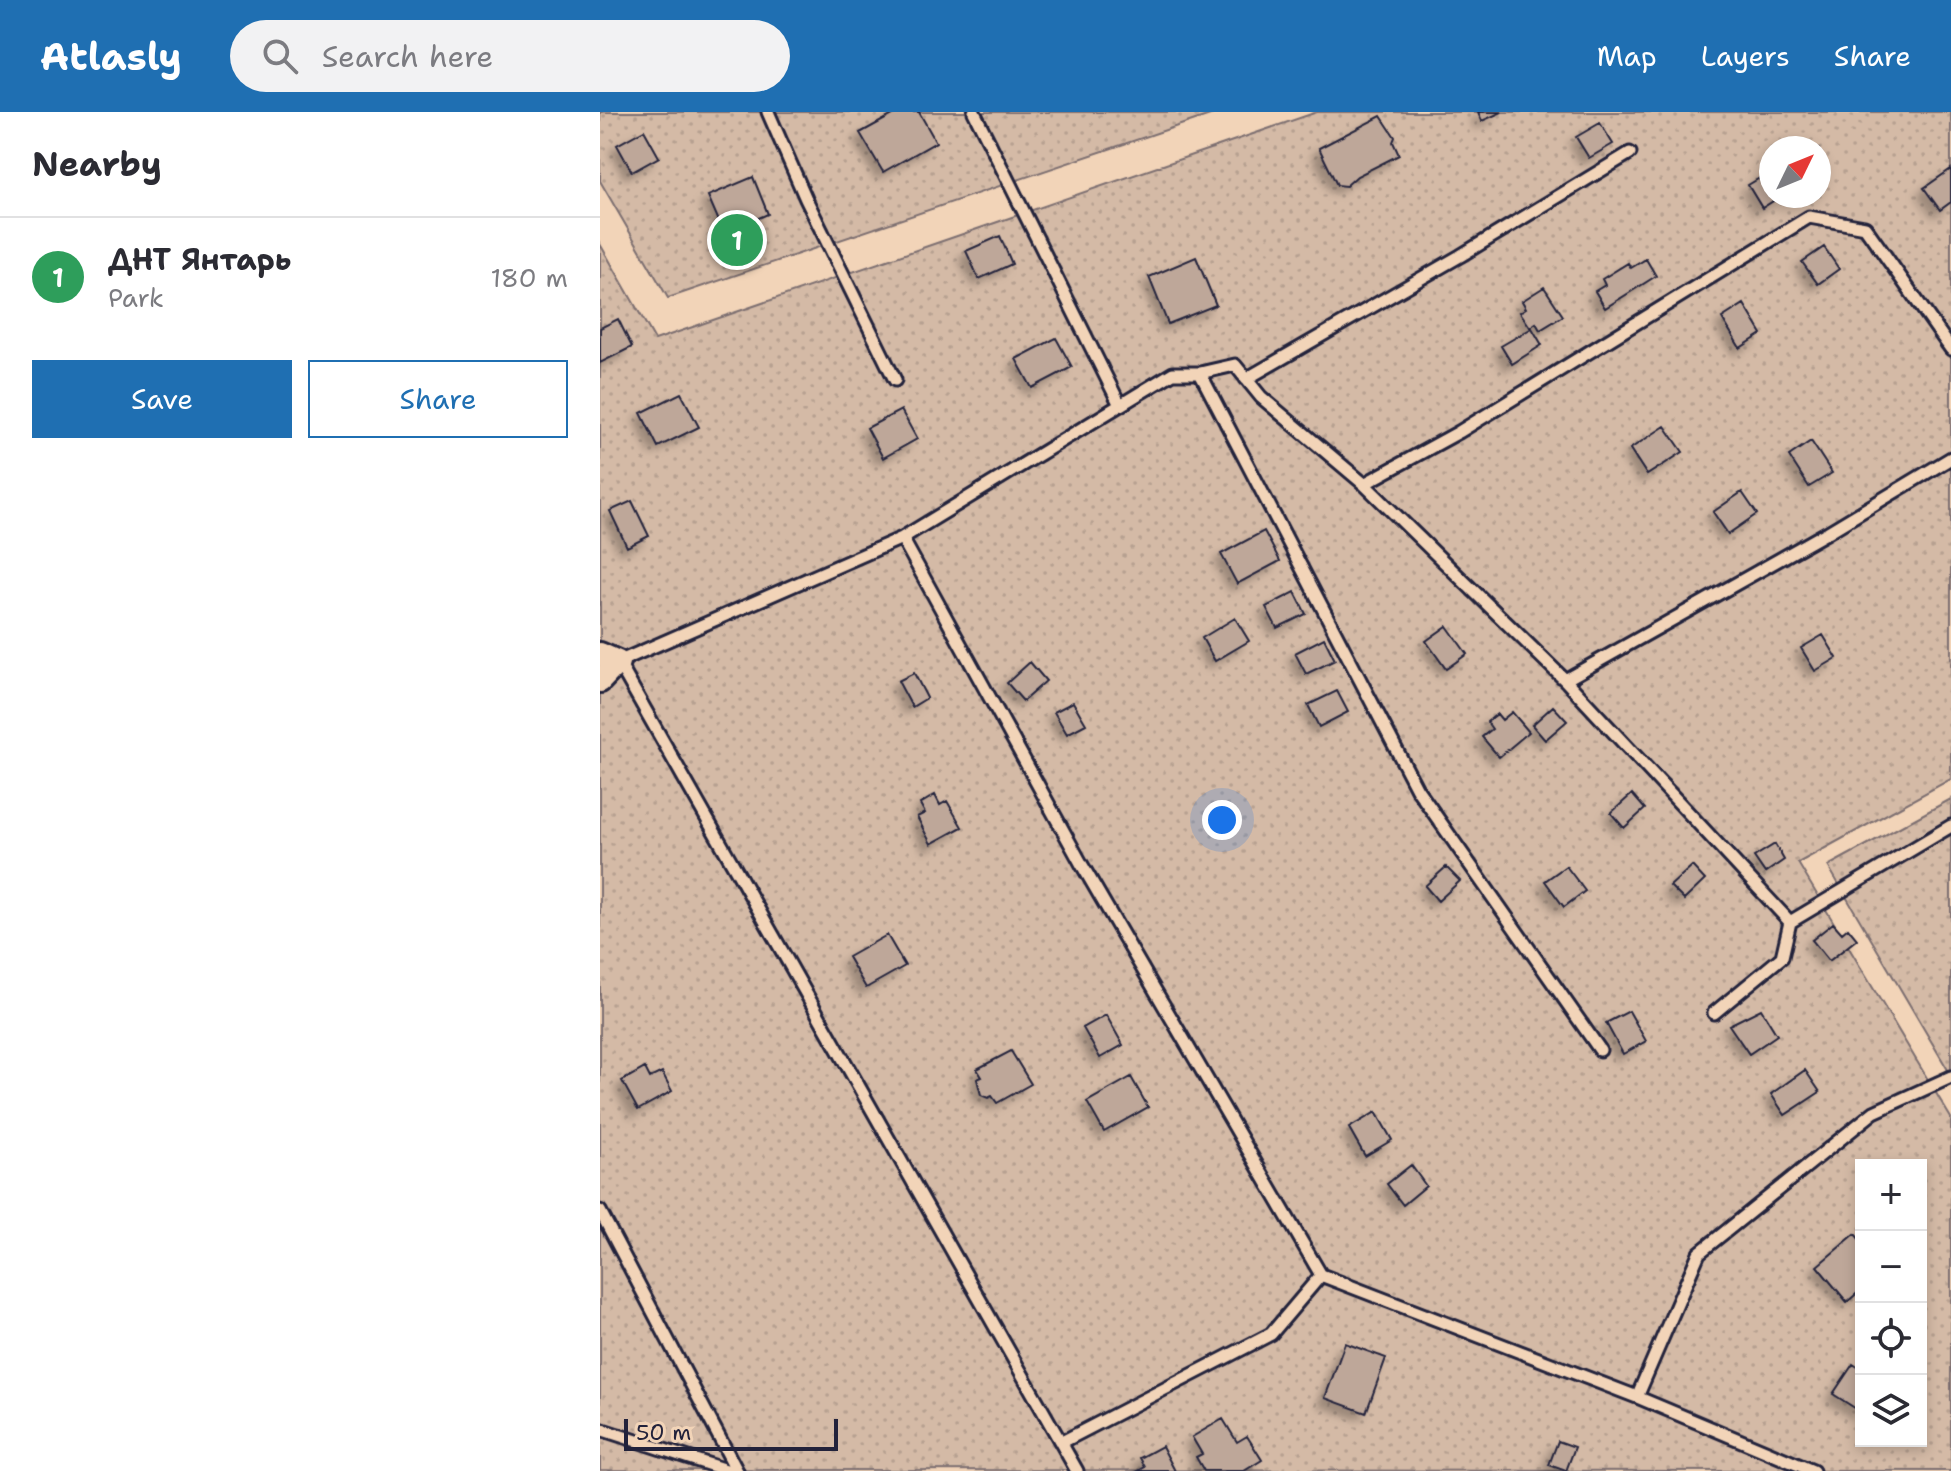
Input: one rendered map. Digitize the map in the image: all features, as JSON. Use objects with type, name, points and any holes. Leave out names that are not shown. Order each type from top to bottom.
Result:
[{"type":"street","points":[[600,681],[609,658]]},
{"type":"lane","points":[[768,112],[806,199],[895,380]]},
{"type":"lane","points":[[974,112],[1120,405]]},
{"type":"lane","points":[[1246,379],[1460,256],[1630,153]]},
{"type":"lane","points":[[1364,484],[1459,432],[1809,217],[1865,227],[1951,349]]},
{"type":"lane","points":[[1077,1471],[609,658],[902,538],[1173,373],[1200,373],[1235,365],[1261,397],[1364,484],[1565,680],[1790,922]]},
{"type":"lane","points":[[1200,373],[1417,789],[1600,1050]]},
{"type":"lane","points":[[1565,680],[1828,532],[1951,458]]},
{"type":"lane","points":[[902,538],[1074,852],[1321,1275],[1637,1397],[1808,1470]]},
{"type":"lane","points":[[1714,1013],[1782,957],[1790,922],[1951,826]]},
{"type":"lane","points":[[1637,1397],[1699,1253],[1874,1112],[1951,1077]]},
{"type":"lane","points":[[600,1211],[737,1471]]},
{"type":"lane","points":[[1062,1442],[1271,1334],[1321,1275]]},
{"type":"lane","points":[[600,1429],[729,1471]]},
{"type":"shaded area","points":[[600,112],[1219,112],[668,298],[600,181]]},
{"type":"shaded area","points":[[1317,112],[1951,112],[1951,779],[1798,863],[1951,1118],[1951,1471],[600,1470],[600,244],[655,340]]},
{"type":"shaded area","points":[[1951,799],[1951,1075],[1828,866]]},
{"type":"building","points":[[898,112],[919,112],[936,142],[883,172],[860,133]]},
{"type":"building","points":[[1478,112],[1502,112],[1482,121]]},
{"type":"building","points":[[1381,116],[1395,137],[1393,142],[1399,155],[1357,176],[1346,186],[1337,185],[1319,148]]},
{"type":"building","points":[[1600,123],[1613,144],[1589,158],[1576,137]]},
{"type":"building","points":[[644,130],[659,157],[632,172],[617,145]]},
{"type":"building","points":[[1951,169],[1951,202],[1940,210],[1924,188]]},
{"type":"building","points":[[753,177],[768,214],[724,233],[708,196]]},
{"type":"building","points":[[1759,178],[1759,203],[1748,185]]},
{"type":"building","points":[[1000,236],[1012,264],[979,279],[966,251]]},
{"type":"building","points":[[1824,247],[1839,269],[1818,284],[1802,262]]},
{"type":"building","points":[[1196,257],[1216,305],[1168,324],[1149,277]]},
{"type":"building","points":[[1646,259],[1656,276],[1605,308],[1595,291],[1605,285],[1602,279],[1628,263],[1631,268]]},
{"type":"building","points":[[1544,287],[1563,316],[1540,330],[1536,323],[1530,327],[1520,312],[1526,308],[1522,301]]},
{"type":"building","points":[[1744,304],[1762,334],[1740,348],[1722,318]]},
{"type":"building","points":[[618,319],[632,347],[600,363],[600,328]]},
{"type":"building","points":[[1532,328],[1542,345],[1512,364],[1501,346]]},
{"type":"building","points":[[1056,338],[1072,367],[1032,388],[1016,359]]},
{"type":"building","points":[[681,393],[699,427],[658,447],[641,413]]},
{"type":"building","points":[[901,410],[917,439],[883,458],[867,428]]},
{"type":"building","points":[[1665,426],[1683,452],[1647,475],[1630,449]]},
{"type":"building","points":[[1811,441],[1832,473],[1809,487],[1789,456]]},
{"type":"building","points":[[1742,492],[1757,514],[1728,534],[1713,512]]},
{"type":"building","points":[[632,501],[649,536],[627,547],[610,511]]},
{"type":"building","points":[[1264,531],[1280,561],[1237,584],[1221,554]]},
{"type":"building","points":[[1295,592],[1306,614],[1277,628],[1266,607]]},
{"type":"building","points":[[1235,618],[1249,641],[1215,661],[1202,638]]},
{"type":"building","points":[[1447,626],[1467,654],[1446,669],[1426,641]]},
{"type":"building","points":[[1823,635],[1837,658],[1815,671],[1801,648]]},
{"type":"building","points":[[1324,638],[1335,660],[1306,674],[1295,653]]},
{"type":"building","points":[[1030,662],[1046,681],[1023,701],[1007,683]]},
{"type":"building","points":[[914,673],[927,698],[912,707],[898,681]]},
{"type":"building","points":[[1337,691],[1348,712],[1319,727],[1308,705]]},
{"type":"building","points":[[1073,702],[1086,724],[1067,734],[1054,712]]},
{"type":"building","points":[[1553,706],[1567,721],[1545,740],[1532,725]]},
{"type":"building","points":[[1512,712],[1529,732],[1499,757],[1482,737],[1492,729],[1487,722],[1497,714],[1502,720]]},
{"type":"building","points":[[1632,794],[1645,809],[1624,828],[1611,813]]},
{"type":"building","points":[[935,795],[940,805],[947,801],[962,827],[931,844],[917,817],[925,813],[920,804]]},
{"type":"building","points":[[1775,844],[1784,860],[1765,873],[1754,857]]},
{"type":"building","points":[[1566,866],[1585,891],[1564,907],[1545,881]]},
{"type":"building","points":[[1692,866],[1705,880],[1684,900],[1670,886]]},
{"type":"building","points":[[1446,867],[1460,881],[1438,901],[1425,886]]},
{"type":"building","points":[[1833,923],[1842,933],[1848,928],[1857,939],[1829,961],[1812,940]]},
{"type":"building","points":[[887,935],[905,966],[866,988],[848,957]]},
{"type":"building","points":[[1761,1009],[1777,1035],[1749,1054],[1729,1025]]},
{"type":"building","points":[[1629,1011],[1646,1041],[1623,1054],[1606,1023]]},
{"type":"building","points":[[1106,1015],[1123,1045],[1100,1058],[1083,1028]]},
{"type":"building","points":[[1011,1051],[1031,1084],[997,1103],[992,1096],[981,1095],[977,1079],[982,1077],[977,1069]]},
{"type":"building","points":[[645,1068],[650,1078],[662,1072],[672,1091],[638,1110],[622,1081]]},
{"type":"building","points":[[1805,1070],[1820,1092],[1785,1115],[1771,1094]]},
{"type":"building","points":[[1131,1077],[1148,1107],[1104,1132],[1087,1102]]},
{"type":"building","points":[[1376,1112],[1392,1140],[1365,1156],[1349,1128]]},
{"type":"building","points":[[1411,1165],[1426,1186],[1403,1205],[1387,1184]]},
{"type":"building","points":[[1855,1234],[1855,1295],[1847,1302],[1817,1266]]},
{"type":"building","points":[[1345,1343],[1386,1358],[1366,1413],[1325,1398]]},
{"type":"building","points":[[1853,1364],[1855,1365],[1855,1408],[1833,1394]]},
{"type":"building","points":[[1223,1419],[1237,1442],[1247,1436],[1262,1460],[1244,1471],[1204,1471],[1196,1457],[1202,1454],[1192,1437]]},
{"type":"building","points":[[1558,1441],[1575,1447],[1566,1471],[1549,1465]]},
{"type":"building","points":[[1162,1446],[1175,1471],[1138,1471],[1145,1467],[1140,1458]]},
{"type":"place","name":"ДНТ Янтарь","points":[[737,240]]}]
